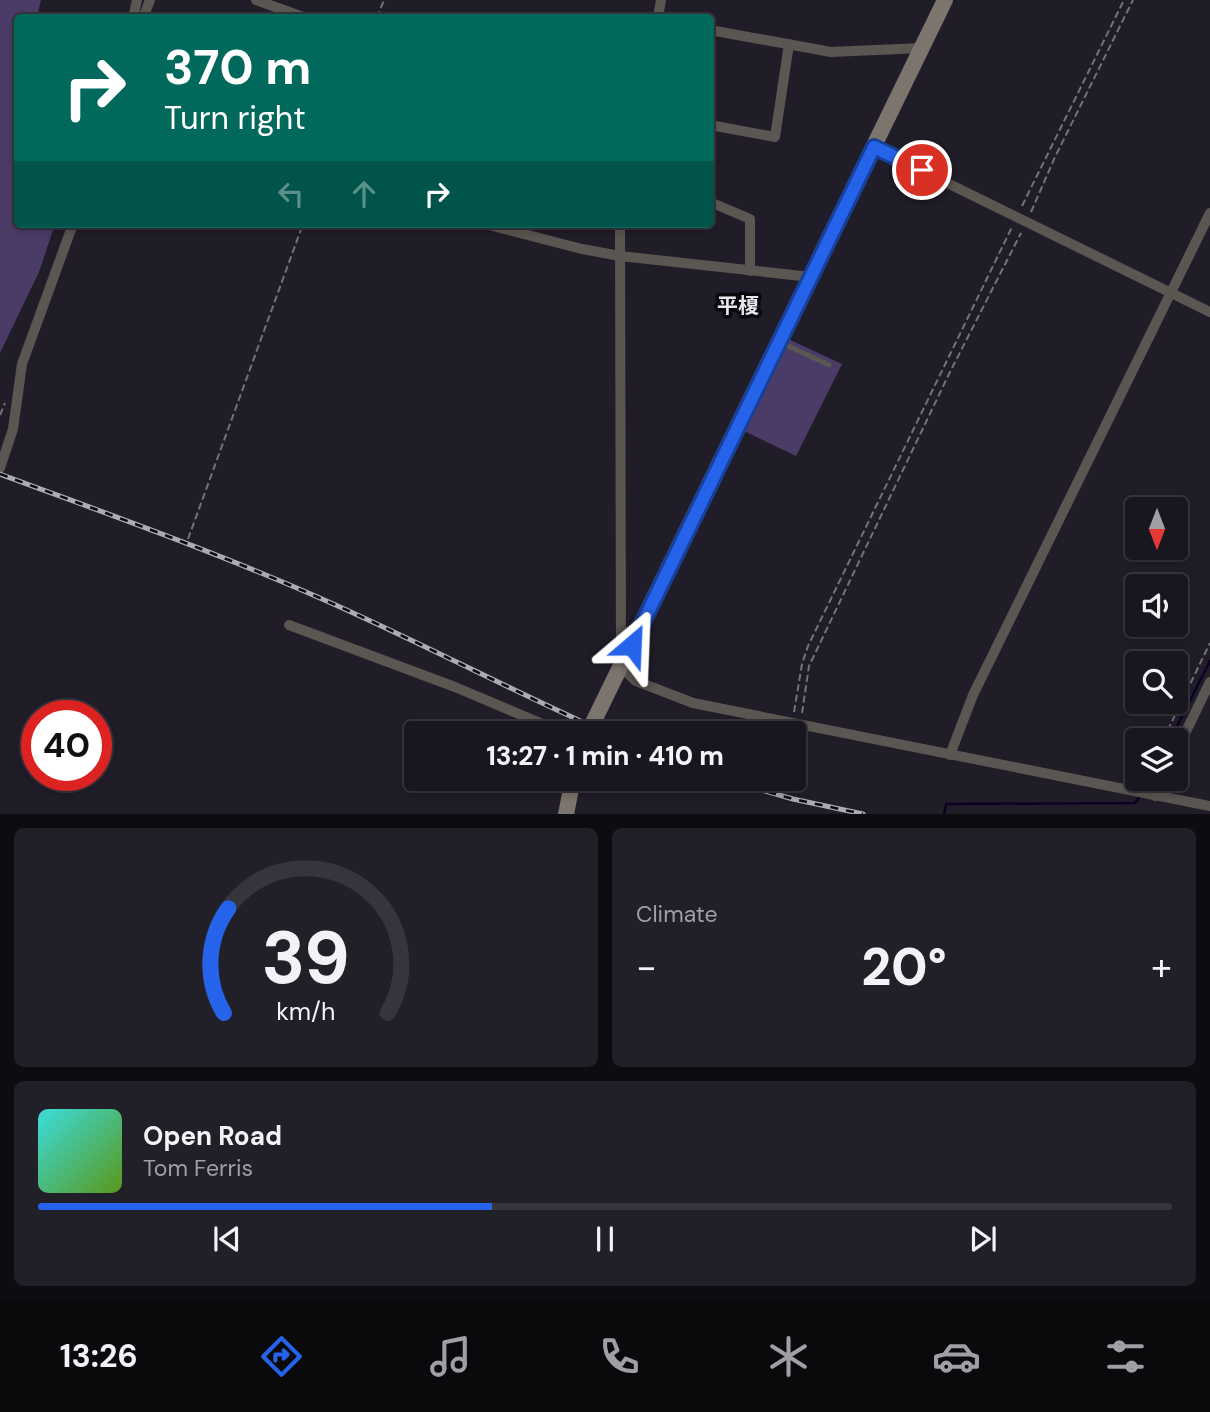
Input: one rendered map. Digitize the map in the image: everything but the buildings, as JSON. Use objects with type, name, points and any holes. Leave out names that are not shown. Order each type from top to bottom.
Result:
[{"type":"street","points":[[256,0],[295,14]]},
{"type":"street","points":[[594,721],[945,0]]},
{"type":"street","points":[[714,31],[831,52],[921,48]]},
{"type":"street","points":[[714,126],[775,137],[789,44]]},
{"type":"street","points":[[874,147],[1210,312]]},
{"type":"street","points":[[714,204],[751,219],[751,271]]},
{"type":"street","points":[[950,755],[974,695],[1210,213]]},
{"type":"street","points":[[0,468],[13,429],[22,364],[72,228]]},
{"type":"street","points":[[509,228],[620,256],[811,277]]},
{"type":"street","points":[[620,228],[621,667],[636,681],[693,703],[782,721]]},
{"type":"street","points":[[289,625],[455,687],[536,721]]},
{"type":"street","points":[[1188,728],[1210,682]]},
{"type":"street","points":[[806,726],[1210,806]]},
{"type":"street","points":[[566,814],[571,791]]},
{"type":"street","points":[[1155,796],[1157,791]]},
{"type":"lane","points":[[779,342],[829,365]]},
{"type":"path","points":[[798,721],[809,666],[1124,0]]},
{"type":"path","points":[[797,721],[802,664],[808,646],[1133,0]]},
{"type":"path","points":[[188,539],[302,228]]},
{"type":"path","points":[[1169,728],[1210,643]]},
{"type":"shaded area","points":[[0,0],[41,0],[38,14],[14,14],[14,228],[54,228],[39,272],[0,353]]},
{"type":"shaded area","points":[[788,339],[842,364],[796,456],[744,431]]},
{"type":"waterway","points":[[1176,728],[1210,661]]},
{"type":"waterway","points":[[944,814],[946,804],[1135,803],[1139,797]]},
{"type":"railway","points":[[0,474],[274,578],[581,721]]},
{"type":"railway","points":[[765,791],[863,814]]},
{"type":"district","name":"平榎","points":[[738,306]]},
{"type":"route","points":[[632,645],[874,147],[922,170]]}]
